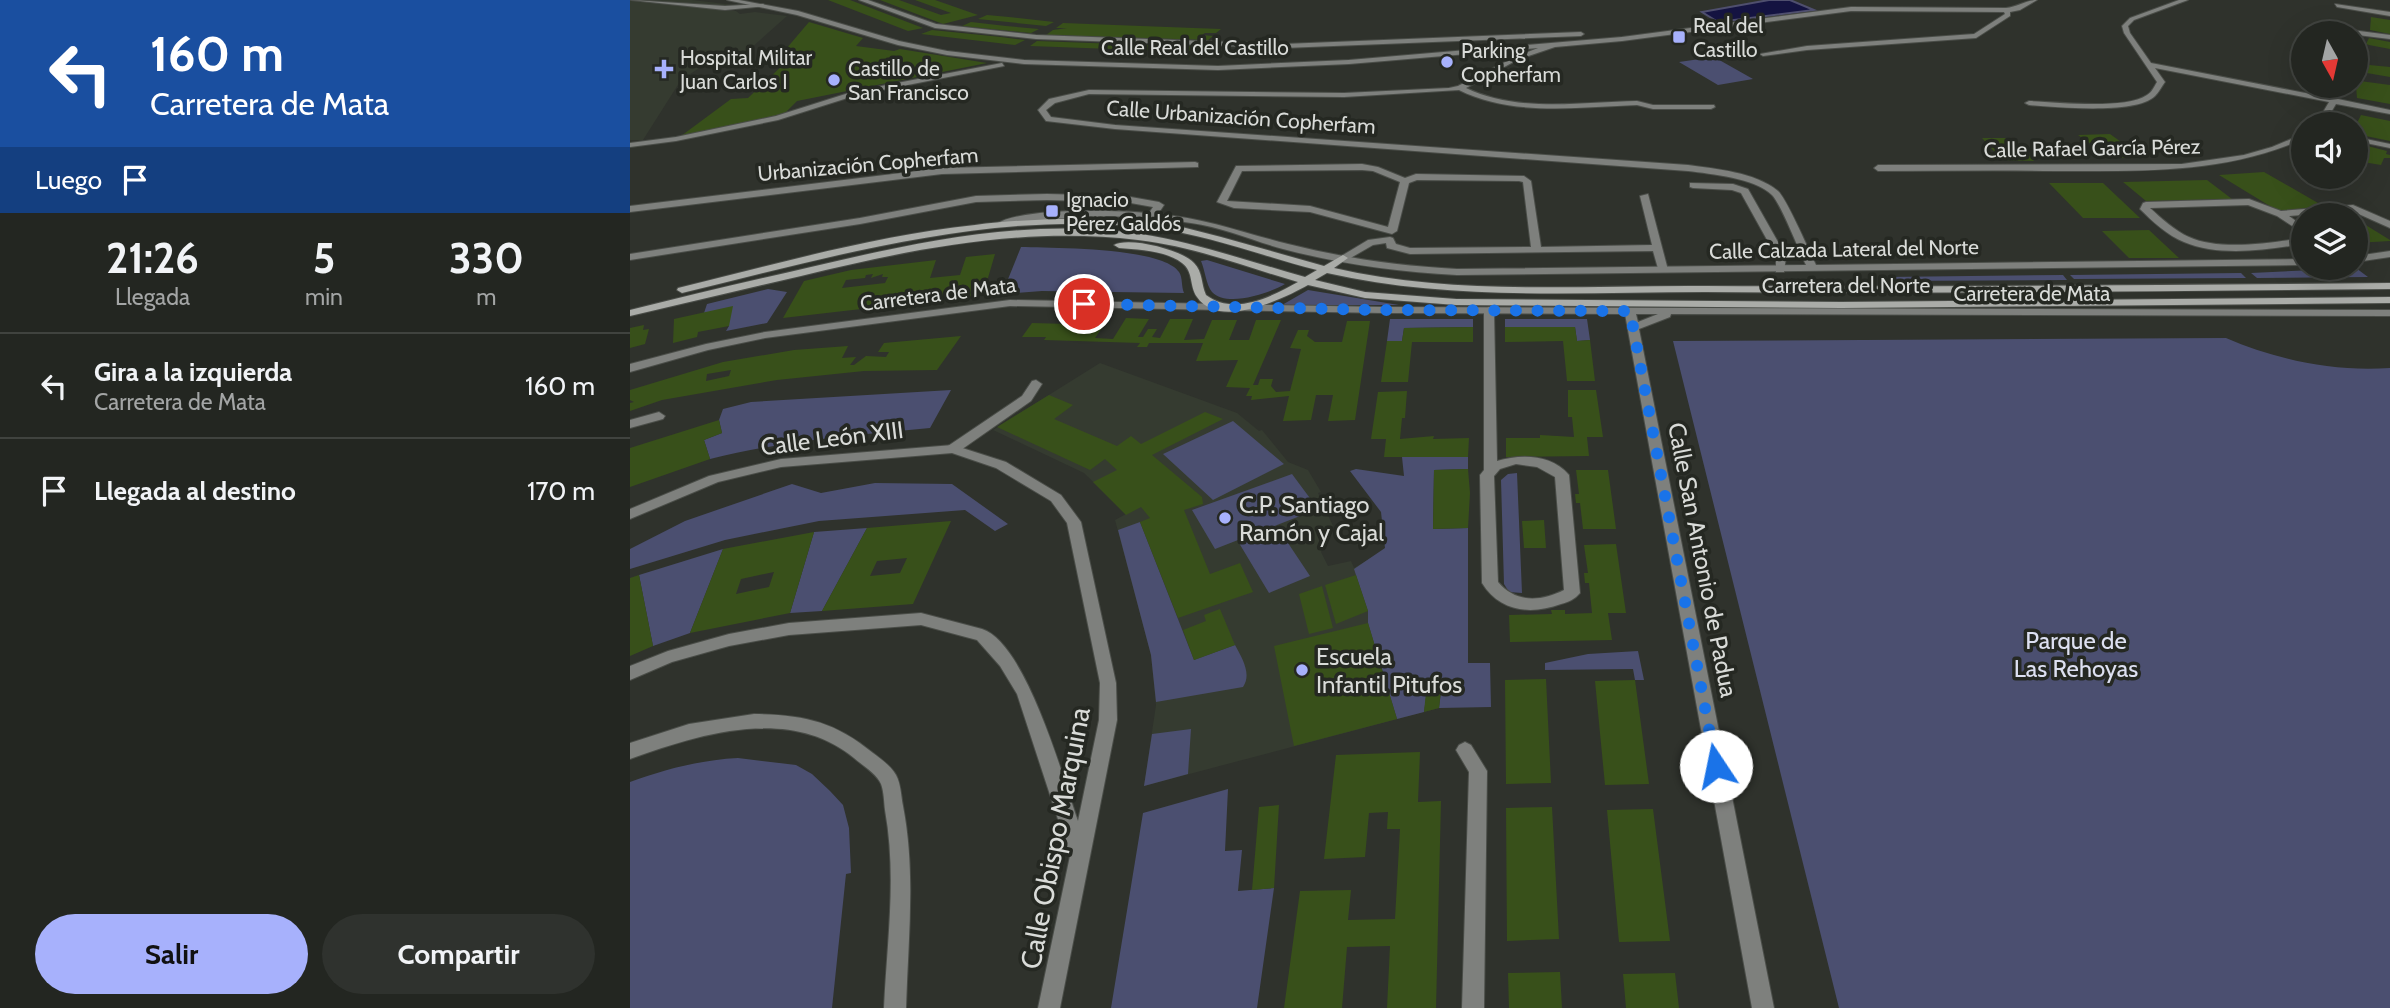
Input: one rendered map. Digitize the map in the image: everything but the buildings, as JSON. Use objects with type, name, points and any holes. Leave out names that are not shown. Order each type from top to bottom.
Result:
[{"type":"street","points":[[634,0],[725,8],[763,6]]},
{"type":"street","name":"Calle Real del Castillo","points":[[730,0],[798,13],[898,43],[947,53],[1024,62],[1274,67],[1553,46],[1666,34]]},
{"type":"street","points":[[862,0],[936,26],[1036,37],[1284,46],[1472,37],[1666,34],[1838,10],[2006,10],[2018,9],[2034,0]]},
{"type":"street","points":[[1870,9],[1872,3],[1881,0]]},
{"type":"street","points":[[2029,103],[2092,106],[2125,104],[2150,98],[2161,82],[2152,65],[2144,59],[2127,33],[2125,26],[2132,19],[2185,0]]},
{"type":"street","points":[[2337,5],[2390,14]]},
{"type":"street","points":[[1763,54],[1807,48],[1976,36],[2008,15],[2006,10]]},
{"type":"street","points":[[2368,34],[2390,37]]},
{"type":"street","name":"Calle Urbanización Copherfam","points":[[1553,46],[1516,59],[1460,88],[1344,94],[1089,92],[1052,101],[1042,110],[1049,119],[1115,127],[1523,155],[1731,174],[1764,186],[1776,194],[1813,269]]},
{"type":"street","points":[[630,145],[676,139],[778,118],[855,93],[902,82],[1024,62]]},
{"type":"street","points":[[2152,65],[2390,113]]},
{"type":"street","name":"Calle Urbanización Copherfam","points":[[1460,88],[1468,94],[1514,105],[1637,103],[1653,107],[1711,107]]},
{"type":"street","points":[[2327,112],[2334,98]]},
{"type":"street","name":"Calle Rafael García Pérez","points":[[1878,167],[2100,168],[2198,165],[2252,156],[2291,141]]},
{"type":"street","points":[[2368,141],[2390,146]]},
{"type":"street","name":"Urbanización Copherfam","points":[[630,209],[951,171],[1006,172],[1195,165]]},
{"type":"street","points":[[1391,236],[1310,209],[1222,202],[1239,168],[1362,167],[1375,169],[1405,181],[1416,177],[1521,178],[1527,181],[1536,250]]},
{"type":"street","points":[[1405,181],[1391,236],[1391,246],[1410,251],[1657,248]]},
{"type":"street","points":[[1693,185],[1733,187],[1745,191],[1781,256],[1780,270]]},
{"type":"street","points":[[1645,196],[1663,270]]},
{"type":"street","name":"Urbanización Copherfam","points":[[630,257],[860,221],[912,209],[976,199],[1125,199],[1159,205],[1151,217]]},
{"type":"street","points":[[2291,222],[2280,214],[2249,202],[2146,205],[2145,209],[2188,241],[2239,245],[2291,242]]},
{"type":"street","points":[[2280,214],[2353,208],[2390,225]]},
{"type":"street","name":"Calle Calzada Lateral del Norte","points":[[1001,224],[1036,216],[1194,220],[1285,246],[1385,268],[1457,272],[2291,262]]},
{"type":"street","name":"Carretera del Norte","points":[[630,303],[880,243],[1001,224],[1059,220],[1154,225],[1193,232],[1377,282],[1456,287],[1832,291],[2390,286]]},
{"type":"street","name":"Carretera del Norte","points":[[887,252],[968,238],[1028,233],[1089,233],[1140,237],[1191,248],[1305,282],[1365,295],[1456,302],[1841,305],[2390,300]]},
{"type":"street","points":[[630,313],[887,252],[1004,241],[1084,241],[1152,249],[1183,257],[1194,269],[1198,288],[1204,299],[1234,306],[1272,299],[1371,242],[1391,236]]},
{"type":"street","points":[[2368,257],[2390,254]]},
{"type":"street","name":"Carretera de Mata","points":[[630,368],[706,347],[765,335],[1010,303],[1489,310],[1631,319],[1677,310],[2390,313]]},
{"type":"street","points":[[1489,310],[1490,470],[1487,475],[1490,583],[1497,594],[1523,605],[1541,606],[1572,593],[1562,475],[1541,462],[1516,460],[1490,470]]},
{"type":"street","points":[[1631,319],[1677,310]]},
{"type":"street","name":"Calle San Antonio de Padua","points":[[1631,319],[1763,1008]]},
{"type":"street","points":[[953,449],[1027,398],[1036,384]]},
{"type":"street","points":[[630,424],[659,416]]},
{"type":"street","name":"Calle Obispo Marquina","points":[[921,450],[953,449],[1002,465],[1056,498],[1074,522],[1108,683],[1108,720],[1049,1008]]},
{"type":"street","name":"Calle León XIII","points":[[630,514],[714,479],[781,463],[921,450]]},
{"type":"street","points":[[630,673],[667,657],[729,640],[789,629],[921,619],[982,635],[1006,661],[1025,693],[1080,856]]},
{"type":"street","points":[[630,751],[693,732],[735,723],[773,720],[807,724],[856,746],[889,780],[901,833],[895,1008]]},
{"type":"street","points":[[1465,750],[1478,771],[1473,1008]]},
{"type":"shaded area","name":"Hospital Militar Juan Carlos I","points":[[630,0],[692,0],[734,5],[723,10],[740,14],[755,12],[787,16],[749,50],[716,57],[681,80],[643,140],[630,140]]},
{"type":"shaded area","points":[[1769,0],[1790,0],[1814,10],[1718,22],[1702,12]]},
{"type":"shaded area","points":[[1100,363],[1237,413],[1259,431],[1262,430],[1288,462],[1308,470],[1321,492],[1318,493],[1333,526],[1321,552],[1328,566],[1351,561],[1354,568],[1379,553],[1442,682],[1439,708],[1144,786],[1156,705],[1151,655],[1115,520],[1126,514],[1084,473],[993,430]]},
{"type":"green space","points":[[1714,57],[1753,79],[1718,85],[1679,62]]},
{"type":"green space","points":[[1021,247],[1105,250],[1152,258],[1169,264],[1179,272],[1184,293],[1042,291],[1002,294]]},
{"type":"green space","points":[[1207,260],[1285,284],[1238,299],[1219,297],[1212,292],[1207,281],[1201,261]]},
{"type":"green space","points":[[2291,271],[2291,278],[2257,278],[2251,273]]},
{"type":"green space","points":[[2241,273],[2246,278],[2074,279],[2070,275]]},
{"type":"green space","points":[[2063,275],[2067,280],[1888,281],[1886,277]]},
{"type":"green space","points":[[768,289],[787,292],[767,323],[726,331],[729,326],[704,313],[707,304]]},
{"type":"green space","points":[[1308,290],[1399,305],[1282,305]]},
{"type":"green space","points":[[1390,319],[1473,319],[1473,327],[1404,328],[1402,341],[1387,341]]},
{"type":"green space","points":[[1505,319],[1587,319],[1590,340],[1577,341],[1575,327],[1505,327]]},
{"type":"green space","name":"Parque de Las Rehoyas","points":[[2226,338],[2265,353],[2306,363],[2348,368],[2390,368],[2390,1008],[1839,1008],[1673,341]]},
{"type":"green space","points":[[951,390],[930,428],[791,443],[710,459],[704,440],[722,433],[719,420],[723,409],[751,402]]},
{"type":"green space","points":[[1233,421],[1284,464],[1213,500],[1163,454]]},
{"type":"green space","points":[[1402,457],[1468,457],[1468,469],[1434,470],[1433,529],[1468,528],[1468,663],[1490,663],[1491,707],[1439,708],[1442,683],[1428,683],[1424,712],[1397,719],[1354,569],[1385,548],[1381,512],[1350,471],[1356,469],[1404,476]]},
{"type":"green space","points":[[1517,473],[1522,593],[1509,592],[1504,584],[1501,480],[1508,474]]},
{"type":"green space","points":[[1292,474],[1318,509],[1215,549],[1192,510]]},
{"type":"green space","points":[[875,483],[952,484],[1008,524],[995,531],[965,510],[819,521],[725,540],[630,569],[630,549],[685,521],[792,484],[821,493]]},
{"type":"green space","points":[[1140,522],[1194,660],[1235,645],[1246,671],[1243,687],[1156,702],[1151,655],[1118,530]]},
{"type":"green space","points":[[867,528],[822,611],[790,613],[814,532]]},
{"type":"green space","points":[[1278,528],[1310,576],[1269,593],[1239,543]]},
{"type":"green space","points":[[723,549],[690,633],[653,646],[639,575]]},
{"type":"green space","points":[[1638,651],[1644,680],[1635,680],[1633,669],[1545,670],[1545,663],[1588,654]]},
{"type":"green space","points":[[1191,729],[1188,774],[1144,786],[1152,734]]},
{"type":"green space","points":[[738,758],[796,765],[812,774],[843,805],[849,828],[851,873],[846,874],[832,1008],[630,1008],[630,782],[683,766]]},
{"type":"green space","points":[[1228,789],[1225,851],[1242,850],[1238,891],[1274,888],[1257,1008],[1111,1008],[1143,813]]},
{"type":"place","name":"Real del Castillo","points":[[1679,37]]},
{"type":"place","name":"Parking Copherfam","points":[[1447,62]]},
{"type":"place","name":"Hospital Militar Juan Carlos I","points":[[664,69]]},
{"type":"place","name":"Castillo de San Francisco","points":[[834,80]]},
{"type":"place","name":"Ignacio Pérez Galdós","points":[[1052,211]]},
{"type":"place","name":"C.P. Santiago Ramón y Cajal","points":[[1225,518]]},
{"type":"place","name":"Escuela Infantil Pitufos","points":[[1302,670]]},
{"type":"route","points":[[1084,304],[1383,310],[1630,311],[1716,766]]}]
